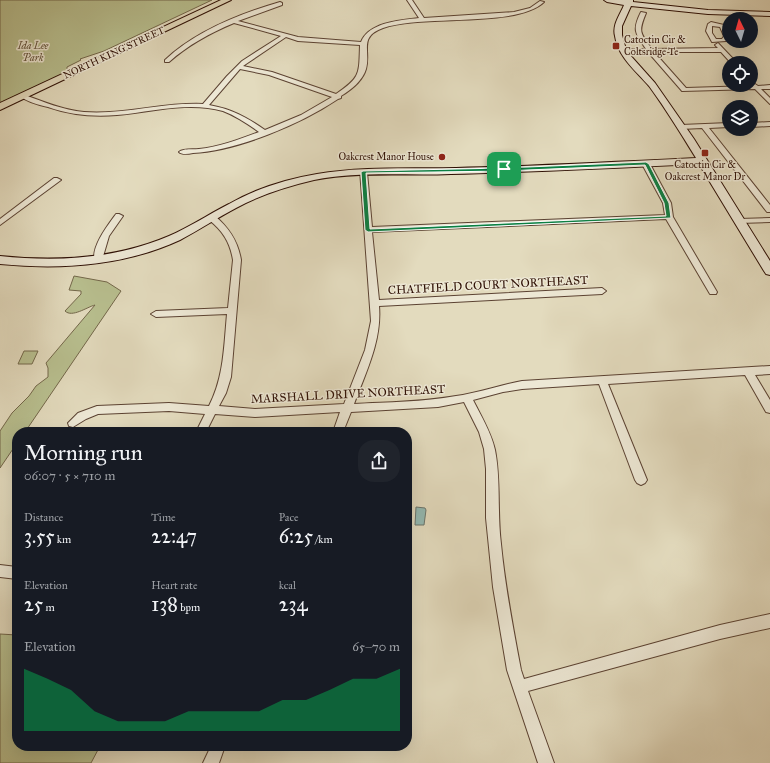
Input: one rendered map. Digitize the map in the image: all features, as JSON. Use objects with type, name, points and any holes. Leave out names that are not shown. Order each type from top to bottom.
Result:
[{"type":"main road","name":"NORTH KING STREET","points":[[0,107],[228,0]]},
{"type":"street","points":[[409,0],[422,18]]},
{"type":"street","points":[[607,0],[701,9],[770,11]]},
{"type":"street","points":[[630,1],[695,12],[770,14]]},
{"type":"street","points":[[630,1],[617,31],[618,40],[624,51],[643,73],[681,127],[770,271]]},
{"type":"street","points":[[182,152],[206,151],[265,133],[339,97],[348,90],[361,74],[364,66],[363,44],[369,35],[380,28],[401,21],[422,18],[516,13],[531,10],[542,2]]},
{"type":"street","points":[[167,61],[191,42],[256,11],[280,4]]},
{"type":"street","points":[[643,13],[637,26],[637,31],[651,51],[684,90],[722,89]]},
{"type":"street","points":[[234,21],[285,36],[312,40],[363,44]]},
{"type":"street","points":[[205,106],[239,68],[256,53],[285,36]]},
{"type":"street","points":[[714,41],[728,56]]},
{"type":"street","points":[[624,51],[722,50]]},
{"type":"street","points":[[239,68],[274,75],[339,97]]},
{"type":"street","points":[[758,88],[770,87]]},
{"type":"street","points":[[758,89],[770,102]]},
{"type":"street","points":[[23,96],[59,110],[86,114],[115,113],[175,105],[205,106],[238,115],[250,121],[265,133]]},
{"type":"street","points":[[758,124],[770,124]]},
{"type":"street","points":[[681,127],[722,125]]},
{"type":"street","points":[[704,126],[770,210]]},
{"type":"street","points":[[0,260],[41,264],[75,263],[126,254],[159,244],[242,202],[276,187],[317,177],[363,172],[456,171],[703,161]]},
{"type":"street","points":[[646,164],[667,203],[669,217],[713,292]]},
{"type":"street","points":[[340,427],[374,334],[376,321],[376,303],[363,172]]},
{"type":"street","points":[[0,223],[57,180]]},
{"type":"street","points":[[98,260],[101,243],[105,234],[119,216]]},
{"type":"street","points":[[368,230],[669,217]]},
{"type":"street","points":[[204,427],[221,393],[226,377],[238,260],[236,249],[231,238],[221,225],[212,218]]},
{"type":"street","points":[[739,221],[770,220]]},
{"type":"street","name":"CHATFIELD COURT NORTHEAST","points":[[376,303],[602,292]]},
{"type":"street","points":[[156,314],[233,311]]},
{"type":"street","name":"MARSHALL DRIVE NORTHEAST","points":[[73,423],[82,416],[97,410],[170,406],[255,413],[347,409],[438,403],[467,398],[522,384],[770,370]]},
{"type":"street","points":[[748,371],[770,409]]},
{"type":"street","points":[[602,380],[641,480]]},
{"type":"street","points":[[467,398],[484,432],[489,449],[492,469],[492,518],[499,587],[514,670],[546,763]]},
{"type":"street","points":[[0,571],[12,572]]},
{"type":"street","points":[[519,687],[720,632],[770,621]]},
{"type":"street","points":[[211,763],[216,751]]},
{"type":"green space","name":"Ida Lee Park","points":[[0,0],[212,0],[104,51],[80,59],[81,60],[67,67],[67,72],[0,103]]},
{"type":"green space","points":[[74,276],[107,282],[121,291],[28,427],[12,427],[12,450],[0,468],[0,431],[12,413],[29,396],[36,386],[48,377],[48,368],[46,363],[95,305],[75,313],[68,313],[65,311],[81,294],[81,291],[69,290]]},
{"type":"green space","points":[[24,351],[38,351],[32,364],[18,364]]},
{"type":"green space","points":[[0,634],[12,635],[12,751],[97,751],[91,763],[0,763]]},
{"type":"water","points":[[416,507],[425,508],[426,510],[424,525],[415,525]]},
{"type":"place","name":"Catoctin Cir & Coltsridge Te","points":[[616,46]]},
{"type":"place","name":"Catoctin Cir & Oakcrest Manor Dr","points":[[705,153]]},
{"type":"place","name":"Oakcrest Manor House","points":[[442,157]]},
{"type":"route","points":[[646,164],[667,203],[669,217],[368,230],[363,172],[504,169],[646,164]]}]
